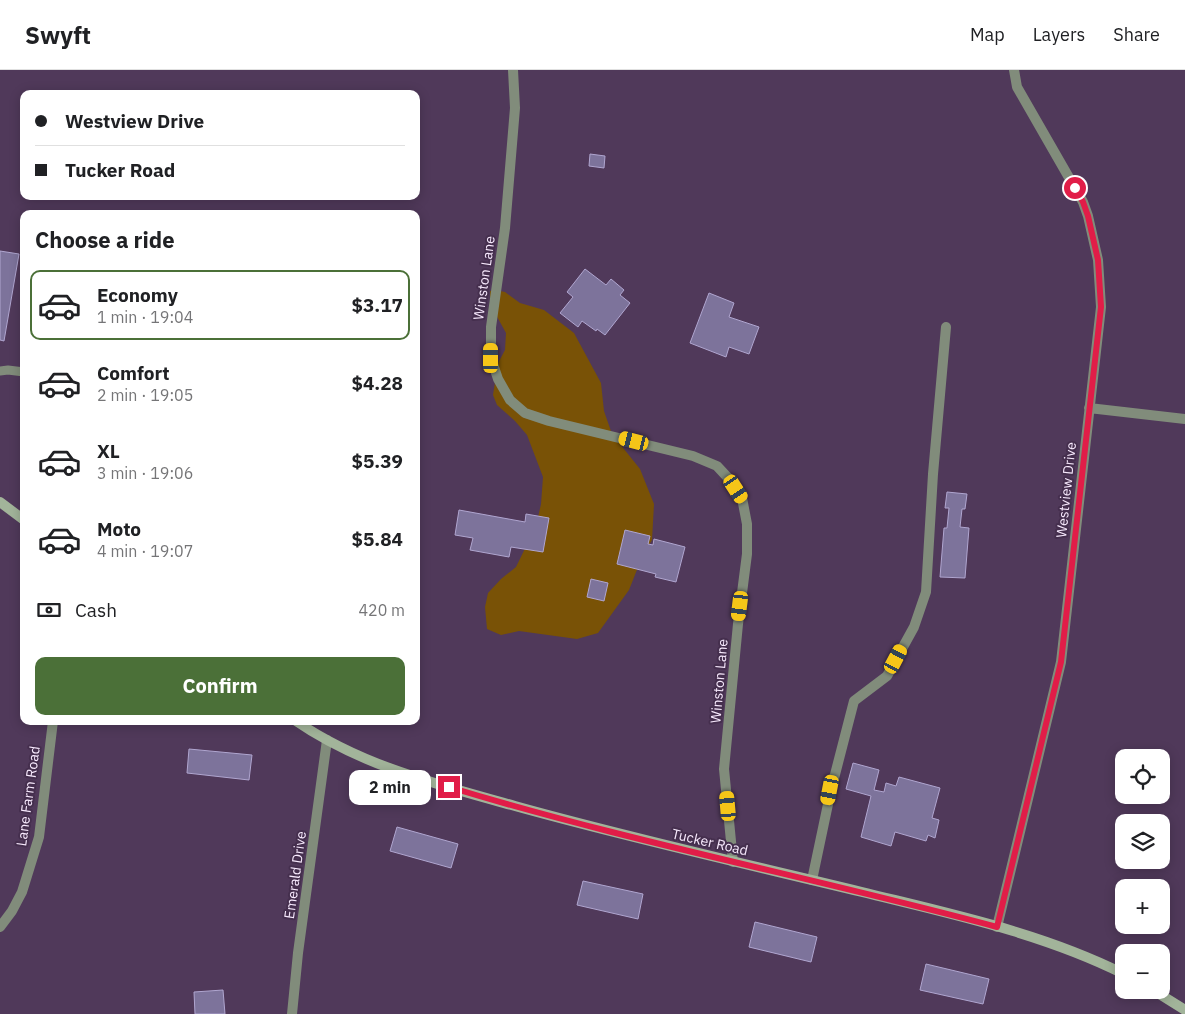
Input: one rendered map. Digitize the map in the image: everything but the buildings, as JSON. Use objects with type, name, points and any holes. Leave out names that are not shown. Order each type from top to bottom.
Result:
[{"type":"main road","points":[[0,502],[20,517]]},
{"type":"main road","name":"Tucker Road","points":[[302,725],[326,740],[374,762],[463,792],[600,829],[997,927],[1084,955],[1115,970]]},
{"type":"main road","points":[[1167,999],[1185,1010]]},
{"type":"street","name":"Winston Lane","points":[[513,70],[514,108],[505,228],[491,327],[491,358],[498,379],[510,400],[525,413],[693,456],[717,466],[730,480],[742,498],[747,524],[747,554],[738,624],[724,769],[734,862]]},
{"type":"street","name":"Westview Drive","points":[[997,927],[1061,662],[1101,307],[1098,260],[1083,202],[1017,87],[1014,70]]},
{"type":"street","points":[[812,880],[830,790],[854,701],[888,676],[914,627],[926,592],[933,474],[946,326]]},
{"type":"street","points":[[1089,408],[1185,419]]},
{"type":"street","name":"Lane Farm Road","points":[[0,927],[12,911],[22,892],[39,837],[53,725]]},
{"type":"street","name":"Emerald Drive","points":[[292,1014],[298,953],[326,740]]},
{"type":"lane","points":[[0,371],[20,372]]},
{"type":"shaded area","points":[[490,291],[505,292],[520,303],[544,310],[574,333],[601,383],[604,411],[612,434],[640,469],[654,504],[652,540],[642,557],[629,590],[598,633],[577,639],[519,631],[501,635],[487,629],[485,607],[488,593],[516,567],[536,526],[541,504],[543,477],[527,435],[497,405],[493,395],[498,363],[505,350],[506,333],[490,304]]},
{"type":"route","points":[[449,787],[628,837],[896,900],[997,927],[1061,662],[1101,307],[1098,260],[1088,216],[1075,188]]}]
